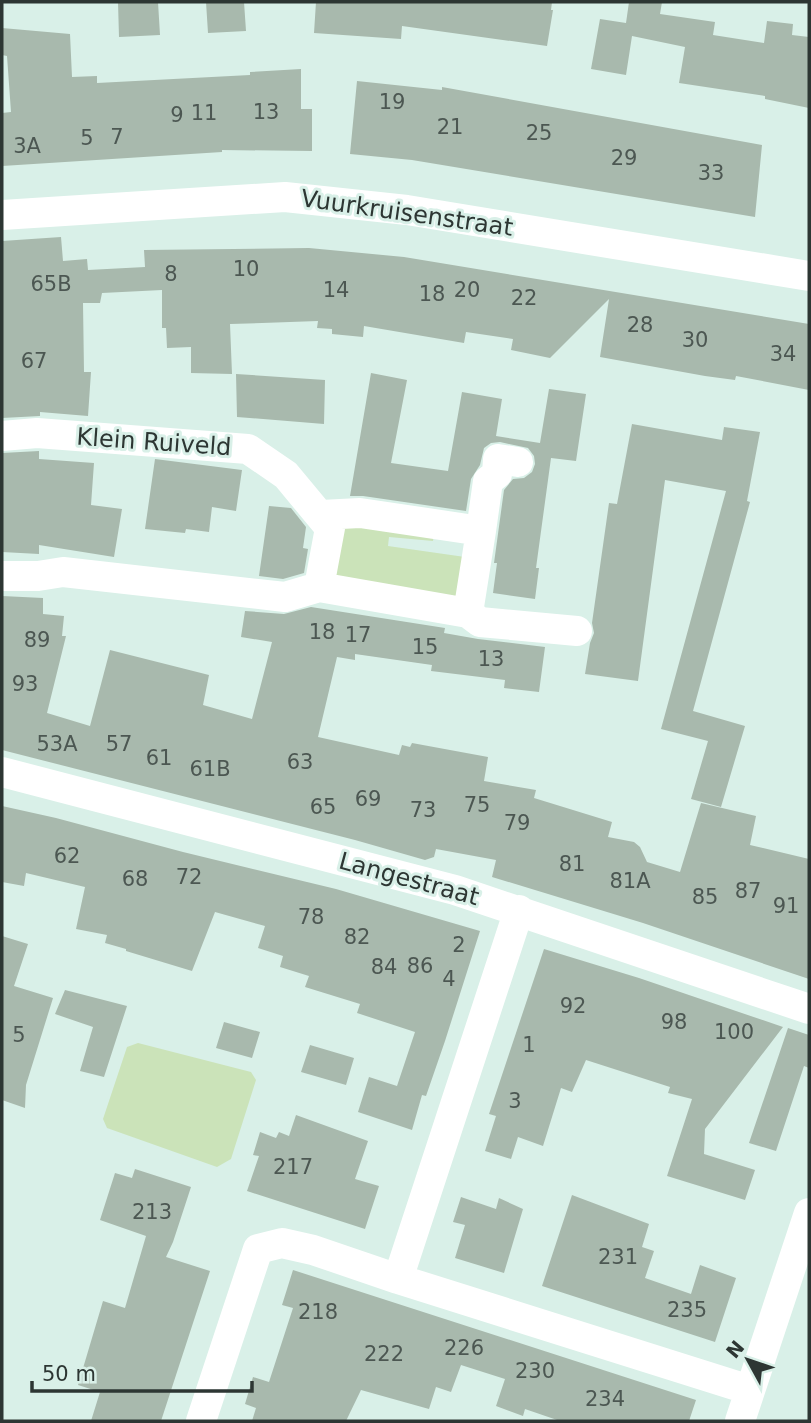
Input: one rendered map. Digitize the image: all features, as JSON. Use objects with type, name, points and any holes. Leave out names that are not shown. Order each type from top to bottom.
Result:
[{"type":"street","name":"Vuurkruisenstraat","points":[[2,215],[285,197],[407,210],[809,276]]},
{"type":"street","name":"Klein Ruiveld","points":[[2,436],[37,433],[248,449],[286,475],[321,515]]},
{"type":"street","points":[[468,612],[488,481],[497,474],[498,459],[518,462]]},
{"type":"street","points":[[321,515],[360,513],[481,531]]},
{"type":"street","points":[[319,587],[330,528],[321,515]]},
{"type":"street","points":[[2,576],[38,576],[63,572],[285,597],[319,587],[468,612],[480,622],[577,631]]},
{"type":"street","name":"Langestraat","points":[[2,772],[367,867],[519,910],[809,1009]]},
{"type":"street","points":[[398,1279],[519,910]]},
{"type":"street","points":[[740,1421],[809,1213]]},
{"type":"street","points":[[201,1421],[258,1249],[282,1242],[750,1390]]},
{"type":"green space","points":[[342,522],[434,533],[433,541],[389,537],[388,546],[465,557],[459,598],[336,576]]},
{"type":"green space","points":[[138,1043],[251,1072],[256,1080],[231,1159],[217,1167],[107,1128],[103,1119],[127,1047]]},
{"type":"building","points":[[118,2],[158,2],[160,35],[119,37]]},
{"type":"building","points":[[206,2],[244,2],[246,31],[208,33]]},
{"type":"building","points":[[316,2],[552,2],[553,10],[547,46],[402,26],[401,39],[314,33]]},
{"type":"building","points":[[629,2],[662,2],[660,14],[715,22],[713,35],[764,43],[767,21],[793,24],[792,35],[809,37],[809,108],[765,99],[765,96],[679,83],[685,47],[632,36],[626,75],[591,69],[600,19],[626,23]]},
{"type":"building","points":[[2,28],[70,34],[72,77],[97,76],[97,83],[250,75],[250,72],[301,69],[301,109],[312,109],[312,151],[222,150],[2,166],[2,113],[11,112],[7,56],[2,55]]},
{"type":"building","points":[[357,81],[442,90],[442,87],[762,145],[755,217],[412,160],[350,154]]},
{"type":"building","points":[[61,237],[63,261],[87,259],[88,270],[145,267],[144,250],[309,248],[404,257],[809,324],[809,390],[736,376],[735,380],[705,376],[600,357],[609,299],[550,358],[511,350],[513,339],[466,332],[464,343],[364,326],[363,337],[332,334],[332,329],[317,328],[318,321],[230,324],[232,374],[191,373],[191,347],[167,348],[166,328],[162,328],[162,290],[102,293],[100,303],[83,303],[84,372],[91,372],[88,416],[40,412],[40,416],[2,418],[2,241]]},
{"type":"building","points":[[371,373],[407,380],[391,463],[448,471],[462,392],[502,399],[496,436],[540,443],[549,389],[586,394],[576,461],[551,458],[536,568],[539,568],[535,599],[493,593],[497,563],[494,563],[504,490],[513,479],[524,478],[532,472],[534,456],[528,448],[500,442],[491,443],[484,448],[480,465],[471,479],[466,511],[350,496]]},
{"type":"building","points":[[236,374],[325,380],[324,424],[237,417]]},
{"type":"building","points":[[632,424],[722,440],[724,427],[760,432],[747,501],[750,502],[693,711],[745,726],[721,807],[691,799],[708,741],[661,729],[726,491],[665,480],[638,681],[585,674],[594,633],[592,623],[609,503],[617,504]]},
{"type":"building","points":[[39,451],[39,459],[94,463],[91,505],[122,509],[114,557],[39,545],[39,554],[2,552],[2,453]]},
{"type":"building","points":[[155,459],[242,470],[236,511],[212,507],[209,532],[186,529],[185,533],[145,529]]},
{"type":"building","points":[[269,506],[291,508],[306,527],[303,548],[308,549],[304,573],[283,579],[259,576]]},
{"type":"building","points":[[2,596],[43,598],[43,614],[64,616],[62,636],[66,636],[47,713],[90,726],[110,650],[209,675],[203,705],[252,719],[272,642],[241,637],[245,611],[284,614],[311,607],[445,628],[444,633],[478,639],[545,647],[539,692],[504,688],[505,680],[431,671],[432,665],[355,654],[355,660],[337,657],[318,737],[399,755],[402,745],[410,747],[412,743],[488,757],[484,781],[536,790],[534,798],[612,822],[608,837],[634,842],[640,847],[647,862],[680,872],[701,803],[756,816],[750,845],[809,859],[809,979],[643,923],[492,877],[496,860],[436,849],[434,857],[425,860],[2,750]]},
{"type":"building","points":[[2,806],[336,889],[480,931],[445,1041],[426,1096],[422,1095],[412,1130],[358,1112],[369,1077],[397,1086],[415,1032],[357,1013],[360,1004],[305,987],[309,976],[280,967],[283,956],[258,948],[265,926],[215,912],[192,971],[105,943],[107,935],[76,929],[85,887],[26,873],[24,886],[2,882]]},
{"type":"building","points":[[2,936],[28,944],[14,986],[53,998],[26,1085],[25,1108],[2,1100]]},
{"type":"building","points":[[544,949],[783,1027],[705,1129],[704,1154],[755,1170],[745,1200],[667,1176],[692,1099],[668,1093],[670,1087],[586,1060],[572,1092],[561,1088],[543,1146],[518,1137],[511,1159],[485,1151],[496,1116],[489,1114]]},
{"type":"building","points":[[65,990],[127,1006],[104,1077],[80,1071],[93,1027],[55,1014]]},
{"type":"building","points":[[224,1022],[260,1032],[252,1058],[216,1048]]},
{"type":"building","points":[[788,1028],[809,1035],[809,1068],[804,1066],[776,1151],[749,1143]]},
{"type":"building","points":[[310,1045],[354,1058],[346,1085],[301,1072]]},
{"type":"building","points":[[296,1115],[368,1141],[355,1179],[379,1186],[365,1229],[247,1191],[259,1156],[253,1155],[260,1132],[276,1138],[279,1132],[289,1136]]},
{"type":"building","points":[[135,1169],[191,1187],[166,1257],[210,1271],[161,1421],[91,1421],[100,1392],[78,1385],[103,1301],[125,1308],[146,1236],[100,1220],[115,1173],[132,1178]]},
{"type":"building","points":[[572,1195],[649,1224],[642,1247],[654,1251],[645,1278],[691,1294],[700,1265],[736,1278],[715,1342],[542,1286]]},
{"type":"building","points":[[461,1197],[496,1209],[499,1198],[523,1209],[504,1273],[455,1258],[465,1225],[453,1222]]},
{"type":"building","points":[[293,1270],[696,1400],[689,1421],[560,1421],[525,1409],[523,1416],[496,1406],[505,1379],[461,1365],[451,1392],[436,1387],[429,1409],[361,1390],[346,1421],[252,1421],[256,1408],[245,1404],[253,1377],[269,1382],[293,1308],[282,1305]]}]
